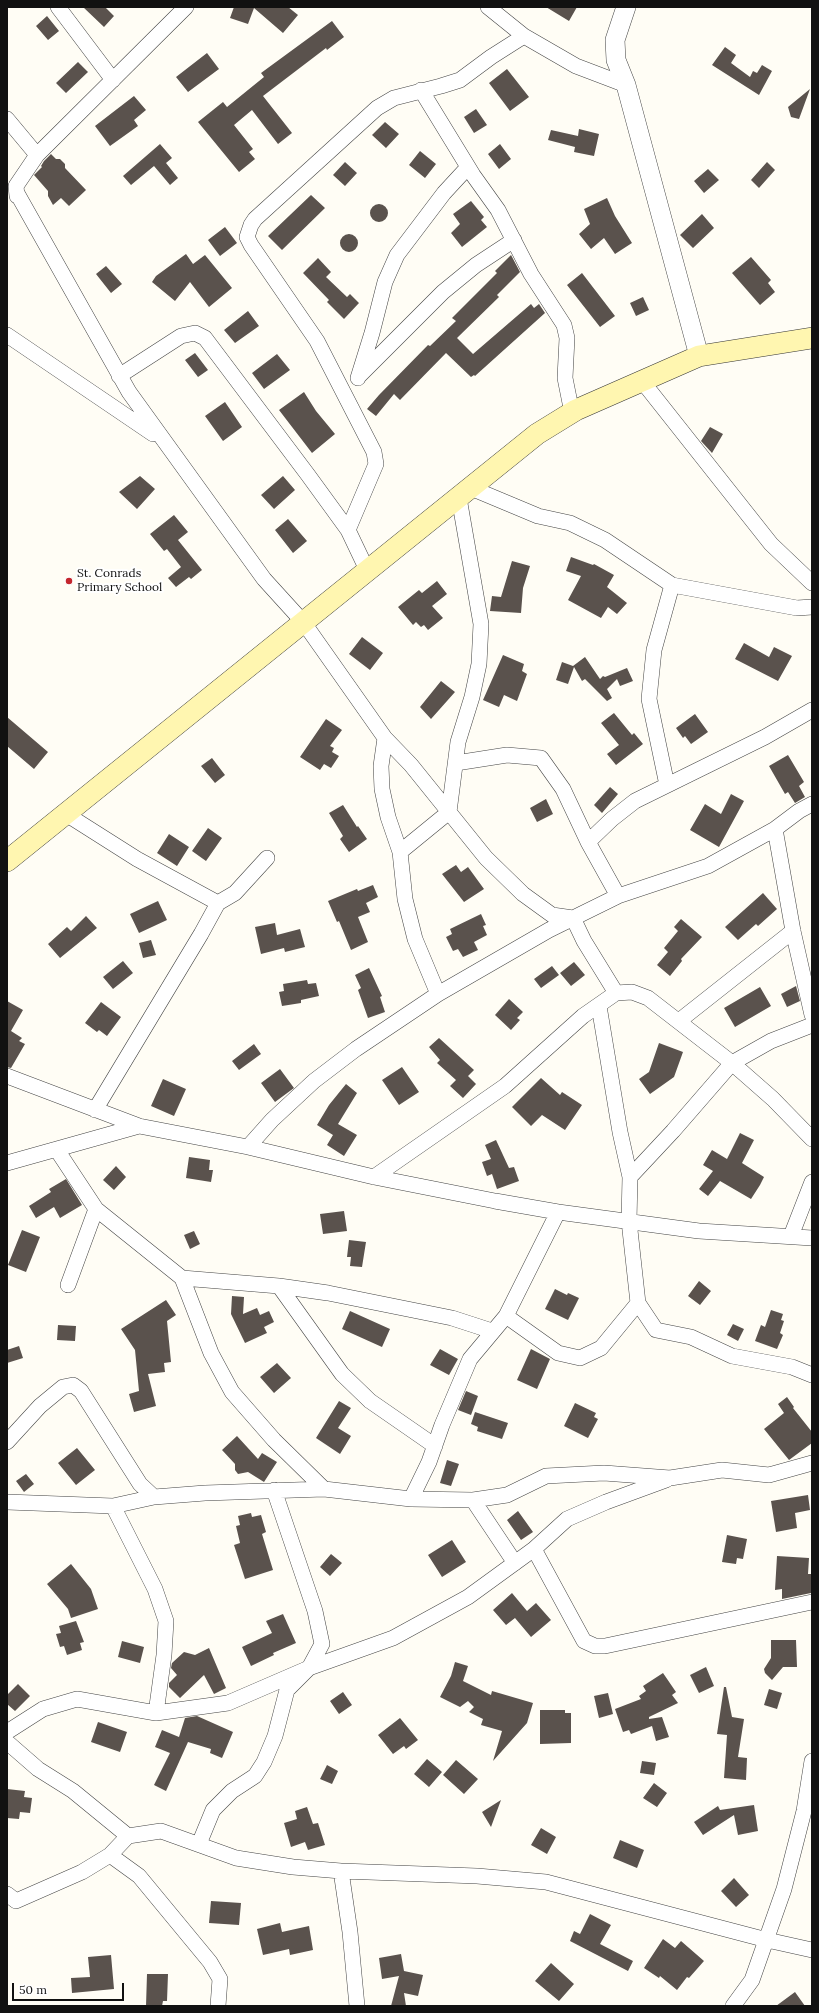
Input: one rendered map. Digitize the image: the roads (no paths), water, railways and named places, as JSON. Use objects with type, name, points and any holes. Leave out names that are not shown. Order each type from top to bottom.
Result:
[{"type":"main road","points":[[7,861],[368,572],[537,434],[576,410],[699,356],[812,338]]},
{"type":"street","points":[[58,7],[112,80]]},
{"type":"street","points":[[186,7],[37,155],[16,186],[17,196],[13,198],[119,376],[164,442],[264,579],[304,623],[385,738],[411,765],[486,858],[523,894],[552,915],[573,918]]},
{"type":"street","points":[[488,7],[524,36],[576,66],[626,85]]},
{"type":"street","points":[[626,7],[615,40],[616,60],[626,85],[699,356]]},
{"type":"street","points":[[348,530],[376,464],[374,452],[317,341],[251,245],[247,237],[248,231],[255,219],[377,108],[394,98],[460,80],[491,57],[524,36]]},
{"type":"street","points":[[421,90],[468,167],[498,210],[531,274],[564,325],[567,338],[565,378],[570,403],[576,410]]},
{"type":"street","points":[[7,119],[37,155]]},
{"type":"street","points":[[358,378],[372,333],[385,282],[397,255],[444,193],[468,167]]},
{"type":"street","points":[[343,391],[358,378],[443,292],[476,265],[514,240]]},
{"type":"street","points":[[119,376],[181,336],[195,333],[205,338],[348,530],[368,572]]},
{"type":"street","points":[[7,335],[106,401],[164,442]]},
{"type":"street","points":[[642,381],[771,544],[812,583]]},
{"type":"street","points":[[400,852],[449,812],[458,742],[472,697],[479,664],[481,624],[465,493],[538,516],[570,523],[605,540],[672,585],[797,608],[811,605]]},
{"type":"street","points":[[667,784],[649,699],[654,650],[672,585]]},
{"type":"street","points":[[588,842],[612,819],[635,801],[765,737],[812,710]]},
{"type":"street","points":[[385,738],[381,766],[382,789],[388,817],[400,852],[405,899],[414,939],[438,994]]},
{"type":"street","points":[[456,763],[507,755],[541,758],[563,789],[588,842],[618,896]]},
{"type":"street","points":[[248,1147],[272,1120],[314,1081],[356,1049],[438,994],[492,961],[618,896],[708,866],[775,829],[799,811],[812,804]]},
{"type":"street","points":[[66,814],[137,859],[218,903]]},
{"type":"street","points":[[775,829],[793,931],[812,1015]]},
{"type":"street","points":[[95,1110],[201,934],[218,903],[235,894],[267,858]]},
{"type":"street","points":[[573,918],[584,940],[616,993]]},
{"type":"street","points":[[679,1021],[793,931]]},
{"type":"street","points":[[374,1177],[505,1086],[567,1030],[616,993],[632,992],[648,998],[679,1021],[732,1063],[773,1099],[812,1139]]},
{"type":"street","points":[[599,1006],[620,1132],[630,1177],[629,1221],[638,1303],[656,1330],[691,1337],[732,1356],[792,1367],[812,1375]]},
{"type":"street","points":[[630,1177],[732,1063],[771,1041],[812,1024]]},
{"type":"street","points":[[7,1076],[139,1126],[248,1147],[374,1177],[558,1212],[699,1231],[812,1238]]},
{"type":"street","points":[[7,1163],[139,1126]]},
{"type":"street","points":[[57,1150],[96,1209],[182,1278],[211,1353],[232,1392],[274,1440],[324,1489]]},
{"type":"street","points":[[790,1236],[812,1182]]},
{"type":"street","points":[[68,1285],[96,1209]]},
{"type":"street","points":[[411,1499],[435,1446],[470,1359],[506,1316],[558,1212]]},
{"type":"street","points":[[182,1278],[279,1286],[328,1293],[452,1318],[492,1332]]},
{"type":"street","points":[[279,1286],[342,1374],[370,1401],[435,1446]]},
{"type":"street","points":[[506,1316],[558,1353],[580,1358],[601,1348],[638,1303]]},
{"type":"street","points":[[7,1442],[51,1396],[63,1386],[73,1386],[81,1391],[140,1484],[154,1497]]},
{"type":"street","points":[[7,1732],[43,1709],[77,1699],[156,1713],[228,1703],[309,1668],[393,1638],[468,1598],[534,1549],[568,1519],[606,1502],[670,1478],[722,1470],[769,1475],[812,1463]]},
{"type":"street","points":[[7,1502],[113,1506],[154,1497],[274,1490],[324,1489],[411,1499],[472,1500],[507,1495],[546,1476],[604,1474],[670,1478]]},
{"type":"street","points":[[198,1844],[213,1810],[232,1791],[255,1776],[264,1762],[275,1736],[287,1690],[309,1668],[322,1644],[314,1611],[274,1490]]},
{"type":"street","points":[[472,1500],[515,1563]]},
{"type":"street","points":[[113,1506],[155,1589],[166,1621],[164,1656],[156,1713]]},
{"type":"street","points":[[534,1549],[584,1641],[595,1646],[605,1646],[812,1602]]},
{"type":"street","points":[[7,1742],[38,1769],[73,1791],[128,1836]]},
{"type":"street","points":[[733,2006],[752,1980],[784,1889],[804,1811],[812,1761]]},
{"type":"street","points":[[10,1898],[82,1872],[110,1855],[128,1836],[161,1831],[236,1858],[293,1867],[341,1871],[477,1876],[546,1882],[767,1940],[812,1950]]},
{"type":"street","points":[[110,1855],[139,1876],[210,1962],[220,1979],[218,2006]]},
{"type":"street","points":[[341,1871],[350,1932],[357,2006]]},
{"type":"place","name":"St. Conrads Primary School","points":[[69,581]]}]
